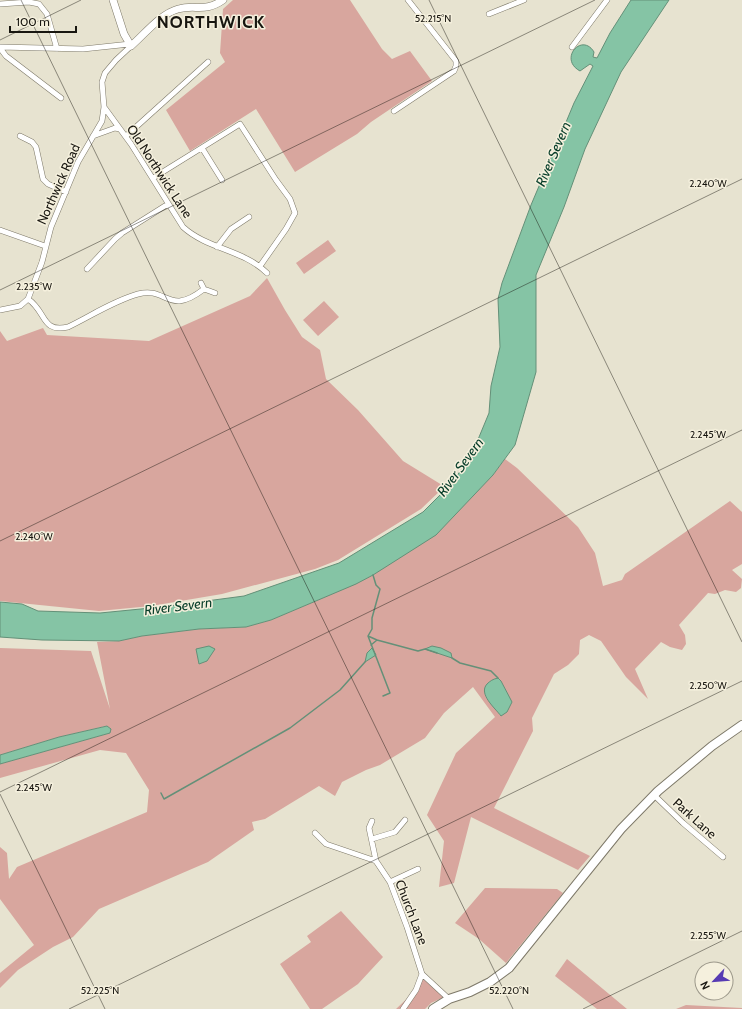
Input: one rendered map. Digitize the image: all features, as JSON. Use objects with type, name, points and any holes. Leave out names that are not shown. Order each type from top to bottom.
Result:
[{"type":"main road","points":[[433,1009],[449,999],[470,992],[490,982],[509,968],[621,829],[654,795],[712,746],[742,725]]},
{"type":"street","points":[[0,48],[57,49],[131,45],[124,34],[113,0]]},
{"type":"street","name":"Northwick Road","points":[[28,299],[42,262],[51,227],[78,162],[102,121],[104,107],[102,82],[105,74],[131,45],[171,12],[180,8],[206,8],[214,6],[223,0]]},
{"type":"street","points":[[394,111],[454,71],[456,66],[456,61],[408,0]]},
{"type":"street","points":[[489,14],[512,3],[524,0]]},
{"type":"street","points":[[572,47],[607,0]]},
{"type":"street","points":[[0,4],[29,2],[39,4],[47,14],[57,49]]},
{"type":"street","points":[[0,48],[6,56],[61,98]]},
{"type":"street","points":[[126,136],[208,62]]},
{"type":"street","name":"Old Northwick Lane","points":[[104,107],[126,136],[154,178],[183,227],[191,234],[250,260],[260,266],[267,273]]},
{"type":"street","points":[[154,178],[240,124],[290,199],[295,213],[286,229],[260,266]]},
{"type":"street","points":[[93,136],[115,128],[120,129]]},
{"type":"street","points":[[20,136],[32,142],[36,147],[43,179],[48,184],[66,192]]},
{"type":"street","points":[[202,148],[222,180]]},
{"type":"street","points":[[87,269],[122,233],[168,204]]},
{"type":"street","points":[[218,247],[231,229],[249,217]]},
{"type":"street","points":[[0,230],[45,246]]},
{"type":"street","points":[[201,282],[204,289],[215,293]]},
{"type":"street","points":[[0,310],[20,306],[28,299],[38,307],[50,326],[61,329],[68,327],[119,301],[139,294],[150,292],[179,302],[195,296],[204,289]]},
{"type":"street","name":"Park Lane","points":[[654,795],[683,823],[723,857]]},
{"type":"street","name":"Church Lane","points":[[372,820],[369,828],[376,861],[390,882],[407,927],[422,974],[449,999]]},
{"type":"street","points":[[372,839],[395,832],[405,820]]},
{"type":"street","points":[[315,833],[326,844],[376,861]]},
{"type":"street","points":[[390,882],[418,869]]},
{"type":"street","points":[[403,1009],[416,990],[422,974]]},
{"type":"shaded area","points":[[233,0],[350,0],[382,49],[392,59],[410,51],[432,81],[371,122],[357,134],[295,172],[256,109],[190,151],[166,110],[225,62],[220,53],[223,9]]},
{"type":"shaded area","points":[[328,240],[336,251],[304,274],[296,263]]},
{"type":"shaded area","points":[[267,278],[302,337],[320,350],[326,379],[358,410],[403,461],[442,485],[443,488],[421,509],[338,560],[315,569],[222,594],[151,606],[99,611],[0,601],[0,331],[7,341],[43,328],[47,335],[149,341],[250,296]]},
{"type":"shaded area","points":[[324,301],[339,317],[318,336],[303,320]]},
{"type":"shaded area","points":[[505,459],[517,468],[578,527],[595,553],[603,586],[622,580],[625,574],[730,501],[742,512],[742,564],[732,570],[742,579],[741,588],[736,592],[725,590],[715,594],[708,593],[679,625],[685,635],[686,644],[682,650],[670,647],[661,642],[635,669],[648,699],[626,677],[601,641],[589,635],[580,640],[579,654],[568,665],[554,674],[532,718],[533,731],[494,808],[590,856],[578,870],[471,817],[454,883],[439,887],[444,841],[427,815],[456,753],[495,717],[473,687],[444,713],[425,738],[380,765],[342,782],[335,796],[319,786],[265,819],[252,822],[254,830],[208,862],[99,909],[73,937],[53,947],[18,970],[0,988],[0,973],[34,945],[0,899],[0,847],[7,853],[9,879],[17,867],[147,812],[149,790],[126,753],[100,750],[0,778],[0,764],[110,733],[106,726],[59,737],[0,755],[0,648],[91,651],[110,709],[97,642],[119,641],[142,636],[199,629],[246,627],[271,620],[311,603],[373,575],[493,475]]},
{"type":"shaded area","points":[[485,888],[557,889],[563,893],[506,963],[479,939],[455,923]]},
{"type":"shaded area","points":[[341,911],[383,957],[358,984],[322,1009],[310,1009],[280,964],[311,942],[307,936]]},
{"type":"shaded area","points":[[567,959],[627,1009],[597,1009],[555,976]]},
{"type":"shaded area","points":[[422,974],[444,997],[431,1003],[425,1009],[396,1009],[416,990]]},
{"type":"shaded area","points":[[686,1005],[742,1008],[742,1009],[676,1009]]},
{"type":"water","name":"River Severn","points":[[631,0],[669,0],[621,72],[585,149],[564,207],[536,275],[536,372],[515,445],[493,475],[436,535],[373,575],[356,584],[271,620],[246,627],[199,629],[142,636],[119,641],[42,640],[0,637],[0,602],[22,604],[38,611],[100,613],[244,596],[339,563],[423,512],[452,483],[472,454],[489,413],[491,386],[500,347],[498,299],[502,283],[531,205],[574,103],[593,66],[590,64],[580,71],[574,66],[571,60],[572,54],[578,46],[584,45],[589,47],[594,52],[593,57],[597,58],[610,33]]},
{"type":"water","points":[[209,646],[215,649],[207,661],[199,664],[196,649]]},
{"type":"water","points":[[432,646],[441,648],[451,653],[452,658],[425,649]]},
{"type":"water","points":[[372,648],[376,655],[365,662],[367,653]]},
{"type":"water","points":[[498,678],[512,702],[507,712],[501,716],[488,701],[485,692],[487,684]]},
{"type":"water","points":[[107,726],[111,729],[110,733],[0,764],[0,755],[59,737]]},
{"type":"waterway","points":[[373,575],[376,585],[380,589],[372,618],[372,629],[368,636],[390,693],[383,696]]},
{"type":"waterway","points":[[368,636],[377,640]]},
{"type":"waterway","points":[[371,645],[377,640],[418,651],[425,649],[437,653]]},
{"type":"waterway","points":[[452,658],[460,663],[491,671],[498,678]]},
{"type":"waterway","points":[[161,793],[164,799],[290,728],[340,690],[365,662]]},
{"type":"district","name":"NORTHWICK","points":[[211,22]]}]
